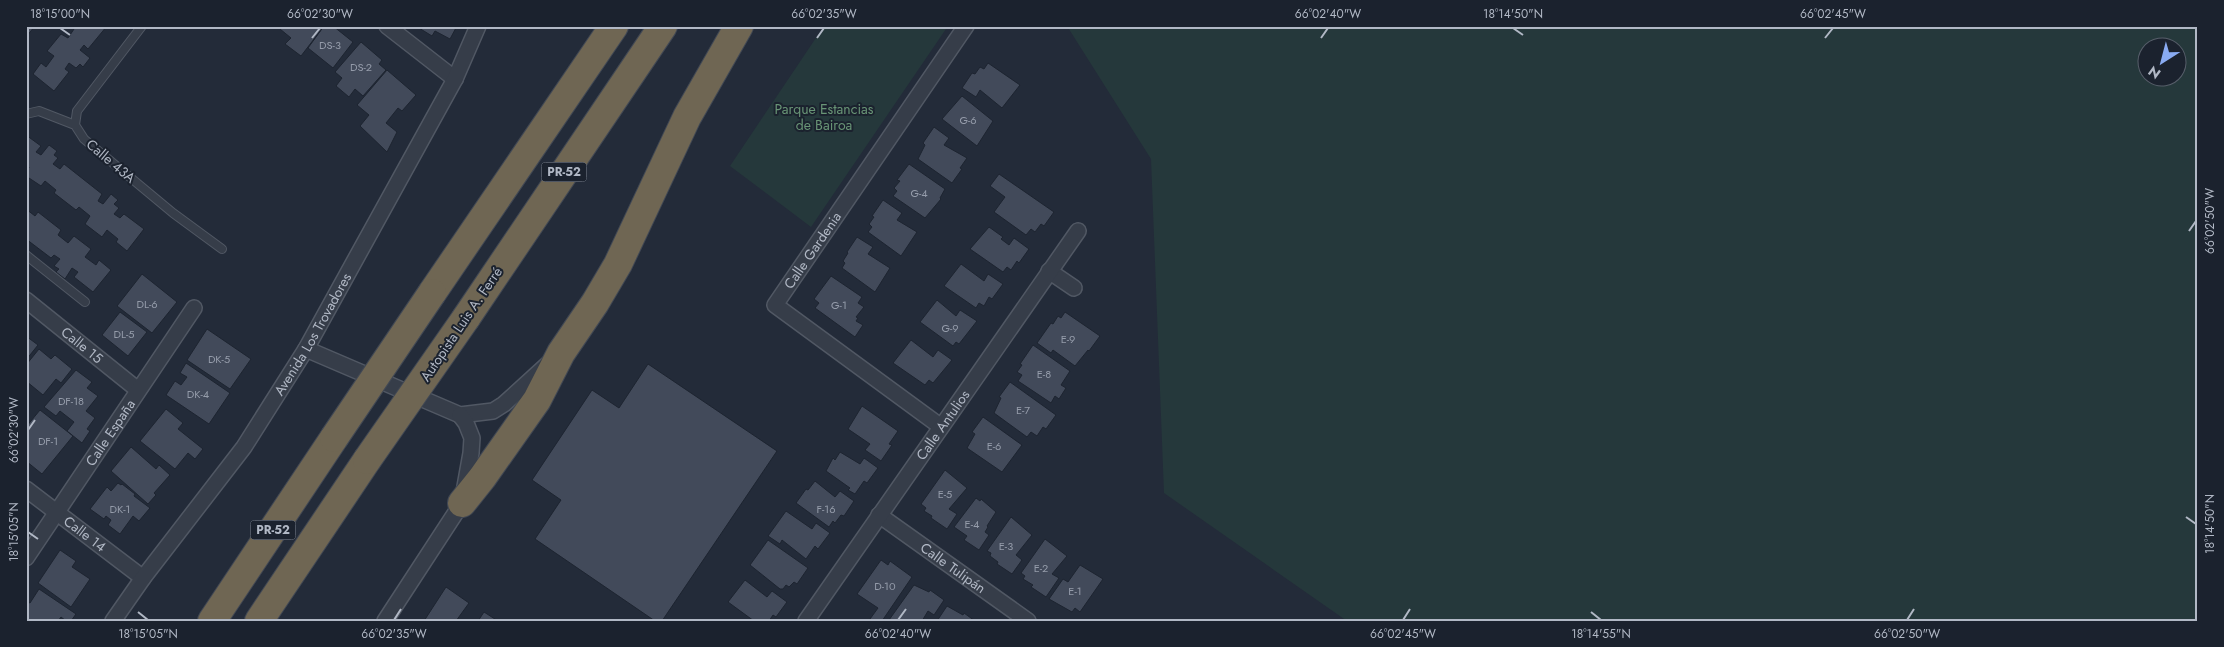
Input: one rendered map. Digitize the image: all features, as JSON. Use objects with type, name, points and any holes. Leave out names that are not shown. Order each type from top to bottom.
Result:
[{"type":"highway","name":"PR-52","points":[[212,621],[614,26]]},
{"type":"highway","name":"Autopista Luis A. Ferré","points":[[259,621],[663,26]]},
{"type":"highway","points":[[462,503],[537,400],[561,353],[595,303],[618,264],[687,117],[739,26]]},
{"type":"street","points":[[387,26],[454,78]]},
{"type":"street","name":"Avenida Los Trovadores","points":[[113,621],[143,578],[244,447],[306,349],[454,78],[478,26]]},
{"type":"street","name":"Calle Gardenia","points":[[940,426],[775,304],[966,26]]},
{"type":"street","name":"Calle Antulios","points":[[806,621],[940,426],[1078,231]]},
{"type":"street","points":[[1049,271],[1074,288]]},
{"type":"street","name":"Calle 15","points":[[26,300],[138,390]]},
{"type":"street","name":"Calle España","points":[[26,558],[194,308]]},
{"type":"street","points":[[306,349],[460,415],[466,423],[472,438],[472,453],[462,503],[384,621]]},
{"type":"street","points":[[460,415],[493,411],[504,404],[561,353]]},
{"type":"street","name":"Calle 14","points":[[26,489],[143,578]]},
{"type":"street","name":"Calle Tulipán","points":[[879,515],[1028,621]]},
{"type":"lane","points":[[26,114],[39,111],[75,125],[77,111],[142,26]]},
{"type":"lane","name":"Calle 43A","points":[[75,125],[92,145],[173,213],[222,249]]},
{"type":"lane","points":[[26,255],[85,302]]},
{"type":"green space","name":"Parque Estancias de Bairoa","points":[[824,26],[948,26],[811,227],[730,166]]},
{"type":"green space","points":[[1067,26],[2198,26],[2198,621],[1347,621],[1164,493],[1151,159]]},
{"type":"building","points":[[26,26],[35,26],[26,37]]},
{"type":"building","points":[[76,26],[107,26],[88,49],[84,45],[80,50],[90,58],[83,67],[80,64],[76,68],[69,63],[65,69],[69,72],[54,91],[33,74],[41,63],[46,67],[54,56],[47,51],[61,34],[68,38]]},
{"type":"building","points":[[283,26],[324,26],[301,56],[285,44],[291,38],[280,29]]},
{"type":"building","points":[[324,26],[333,26],[353,42],[333,68],[308,48]]},
{"type":"building","points":[[420,26],[457,26],[450,39],[435,31],[432,36],[419,28]]},
{"type":"building","points":[[361,42],[382,60],[379,64],[386,70],[363,96],[355,89],[349,97],[336,86],[342,78],[335,72]]},
{"type":"building","points":[[988,63],[1020,85],[1002,108],[980,90],[976,97],[962,88],[972,73],[975,74],[980,67],[984,69]]},
{"type":"building","points":[[387,70],[416,95],[402,111],[398,108],[386,123],[397,132],[387,152],[360,126],[369,115],[357,105]]},
{"type":"building","points":[[962,96],[993,121],[977,146],[942,119]]},
{"type":"building","points":[[934,127],[949,138],[944,145],[967,158],[952,183],[918,159],[925,145],[923,143]]},
{"type":"building","points":[[26,135],[41,146],[36,152],[41,155],[49,145],[57,151],[54,155],[58,158],[53,164],[60,169],[64,164],[102,194],[98,201],[103,204],[111,194],[118,200],[114,204],[119,208],[114,214],[120,218],[124,214],[144,229],[127,251],[116,242],[118,239],[107,230],[102,237],[85,224],[90,216],[79,207],[76,210],[54,193],[56,190],[45,181],[41,186],[26,176],[29,167],[26,165]]},
{"type":"building","points":[[909,164],[945,189],[941,199],[925,218],[893,196],[897,191],[894,188],[900,181],[897,180]]},
{"type":"building","points":[[999,174],[1054,212],[1044,226],[1041,224],[1035,232],[1031,229],[1026,235],[994,212],[1005,197],[990,186]]},
{"type":"building","points":[[883,200],[902,213],[897,220],[917,232],[901,256],[868,232],[872,227],[869,224],[874,217],[872,216]]},
{"type":"building","points":[[26,209],[35,216],[38,212],[61,230],[58,235],[68,243],[74,236],[91,249],[85,257],[96,265],[99,260],[111,270],[93,292],[74,277],[78,272],[72,268],[65,279],[56,272],[59,269],[54,266],[60,259],[54,255],[51,258],[26,239]]},
{"type":"building","points":[[989,227],[1003,237],[1001,239],[1009,245],[1014,238],[1029,249],[1019,263],[1017,261],[1011,270],[1007,267],[1003,272],[970,249]]},
{"type":"building","points":[[857,237],[873,247],[868,254],[890,268],[875,292],[842,268],[847,252]]},
{"type":"building","points":[[961,264],[984,281],[988,274],[1003,284],[992,299],[989,297],[984,306],[979,303],[976,308],[944,286]]},
{"type":"building","points":[[142,274],[177,302],[152,333],[117,306]]},
{"type":"building","points":[[831,276],[862,297],[858,303],[864,307],[856,317],[858,318],[856,321],[863,325],[855,337],[815,308],[819,303],[814,299]]},
{"type":"building","points":[[937,300],[956,316],[960,310],[977,321],[959,344],[956,342],[953,346],[920,322]]},
{"type":"building","points":[[120,312],[147,332],[128,356],[102,335]]},
{"type":"building","points":[[1065,312],[1100,336],[1075,366],[1053,350],[1051,353],[1037,343],[1051,323],[1053,324],[1058,316],[1061,318]]},
{"type":"building","points":[[207,329],[251,359],[230,389],[187,360]]},
{"type":"building","points":[[26,336],[38,345],[26,360]]},
{"type":"building","points":[[911,340],[933,357],[938,350],[952,360],[933,383],[929,380],[925,385],[893,363]]},
{"type":"building","points":[[1033,345],[1070,371],[1061,385],[1066,388],[1059,399],[1055,396],[1051,403],[1018,381],[1022,375],[1017,372],[1022,365],[1020,364]]},
{"type":"building","points":[[39,349],[51,359],[55,355],[72,369],[61,383],[56,379],[43,395],[26,381],[26,365]]},
{"type":"building","points":[[186,363],[230,393],[209,424],[166,395],[175,381],[181,385],[187,377],[180,373]]},
{"type":"building","points":[[648,364],[777,451],[662,621],[655,621],[535,539],[561,500],[532,480],[592,390],[619,408]]},
{"type":"building","points":[[76,370],[92,382],[87,388],[98,396],[86,411],[95,418],[87,429],[90,431],[82,443],[67,431],[74,422],[60,411],[56,416],[44,407]]},
{"type":"building","points":[[1010,382],[1056,415],[1046,429],[1043,427],[1037,436],[1031,432],[1027,437],[994,413],[1001,398],[999,397]]},
{"type":"building","points":[[862,406],[898,431],[889,444],[892,445],[881,461],[865,450],[870,444],[848,429]]},
{"type":"building","points":[[166,409],[183,423],[178,429],[203,449],[195,459],[188,453],[175,469],[140,441]]},
{"type":"building","points":[[40,410],[73,436],[42,474],[26,461],[26,427]]},
{"type":"building","points":[[983,417],[1022,445],[1002,472],[967,448],[975,434],[972,432]]},
{"type":"building","points":[[131,447],[156,469],[159,465],[170,475],[154,493],[156,495],[148,504],[111,471]]},
{"type":"building","points":[[840,452],[860,464],[864,458],[878,468],[867,483],[864,481],[855,494],[848,490],[850,488],[826,471],[833,458],[835,460]]},
{"type":"building","points":[[945,470],[967,488],[949,509],[957,514],[947,529],[931,518],[932,516],[924,511],[926,508],[921,504]]},
{"type":"building","points":[[815,481],[835,497],[840,491],[854,501],[844,516],[841,515],[829,527],[796,503],[806,489],[808,490]]},
{"type":"building","points":[[118,483],[135,494],[134,496],[150,508],[139,521],[133,516],[120,534],[108,525],[111,520],[106,516],[104,519],[90,509],[107,487],[111,491]]},
{"type":"building","points":[[976,498],[980,501],[981,499],[996,512],[985,532],[989,535],[979,550],[964,540],[967,536],[954,527]]},
{"type":"building","points":[[786,511],[812,529],[816,523],[830,533],[818,549],[815,546],[806,559],[782,540],[780,544],[768,536]]},
{"type":"building","points":[[1011,517],[1032,535],[1016,555],[1022,560],[1012,574],[997,564],[998,562],[987,551]]},
{"type":"building","points":[[1045,539],[1067,556],[1052,574],[1059,578],[1046,597],[1031,587],[1033,585],[1023,579],[1025,576],[1021,573]]},
{"type":"building","points":[[768,540],[808,568],[797,584],[794,582],[789,587],[786,585],[783,589],[780,589],[750,565]]},
{"type":"building","points":[[60,550],[76,561],[72,567],[90,579],[71,607],[38,583]]},
{"type":"building","points":[[881,560],[888,565],[890,561],[912,577],[882,621],[872,621],[870,619],[878,608],[857,594]]},
{"type":"building","points":[[1080,565],[1103,579],[1080,612],[1075,608],[1072,612],[1049,599],[1063,579],[1068,582]]},
{"type":"building","points":[[745,580],[767,597],[772,591],[787,602],[776,617],[773,615],[769,621],[754,621],[728,602]]},
{"type":"building","points":[[914,585],[929,592],[930,590],[944,600],[934,615],[928,611],[922,621],[889,620]]},
{"type":"building","points":[[446,587],[469,603],[456,621],[424,621]]},
{"type":"building","points":[[39,589],[76,614],[71,621],[66,621],[61,617],[58,621],[26,621],[26,601],[30,603]]},
{"type":"building","points":[[947,606],[963,615],[964,613],[975,621],[937,621]]},
{"type":"building","points":[[484,612],[498,621],[478,621]]}]
